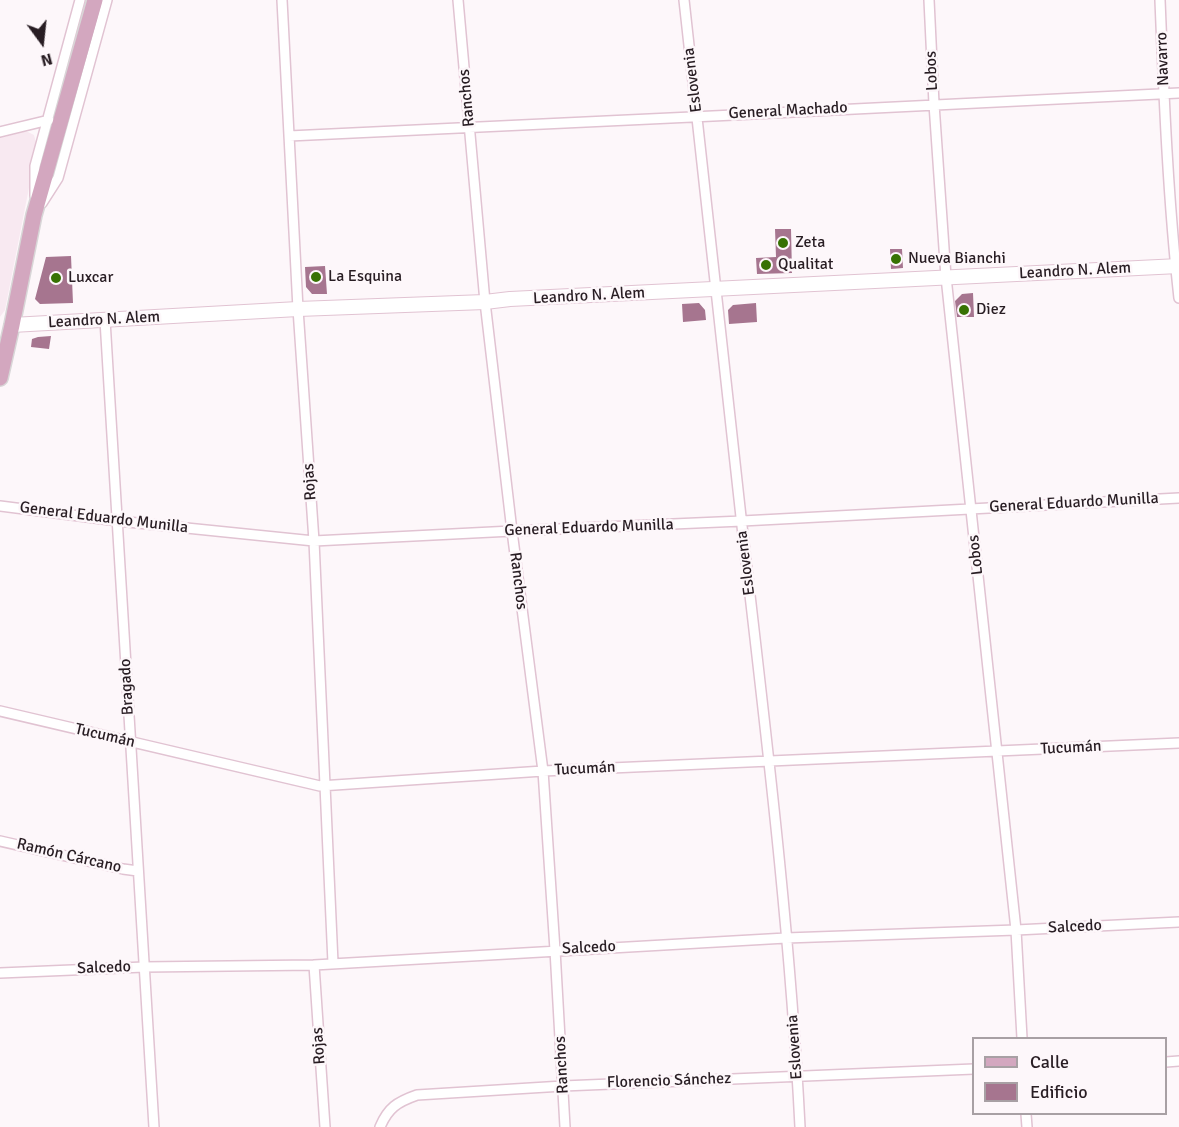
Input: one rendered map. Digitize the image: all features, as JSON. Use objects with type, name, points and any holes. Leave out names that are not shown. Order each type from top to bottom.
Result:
[{"type":"main road","points":[[0,378],[6,326],[34,215],[95,0]]},
{"type":"street","points":[[34,215],[35,166],[80,0]]},
{"type":"street","points":[[34,215],[58,178],[107,0]]},
{"type":"street","name":"Rojas","points":[[282,0],[298,309],[314,541],[333,963]]},
{"type":"street","name":"Ranchos","points":[[458,0],[485,302],[543,771],[565,1127]]},
{"type":"street","name":"Eslovenia","points":[[684,0],[769,761],[786,938],[800,1127]]},
{"type":"street","name":"Lobos","points":[[930,0],[934,104],[946,278],[1016,930],[1022,1037]]},
{"type":"street","name":"Navarro","points":[[1160,0],[1164,94],[1179,298]]},
{"type":"street","name":"General Machado","points":[[289,136],[1179,93]]},
{"type":"street","points":[[0,132],[49,120]]},
{"type":"street","name":"Leandro N. Alem","points":[[6,326],[298,309],[485,302],[1177,267]]},
{"type":"street","name":"Bragado","points":[[105,320],[154,1127]]},
{"type":"street","name":"General Eduardo Munilla","points":[[0,506],[314,541],[1179,498]]},
{"type":"street","name":"Tucumán","points":[[0,711],[309,784],[326,785],[543,771],[1179,743]]},
{"type":"street","name":"Ramón Cárcano","points":[[0,841],[138,871]]},
{"type":"street","name":"Salcedo","points":[[0,973],[144,967],[314,965],[786,938],[1179,922]]},
{"type":"street","name":"Rojas","points":[[314,965],[325,1127]]},
{"type":"street","name":"Florencio Sánchez","points":[[380,1127],[386,1114],[396,1103],[417,1095],[563,1086],[972,1070]]},
{"type":"shaded area","points":[[23,132],[34,135],[37,147],[5,310],[0,317],[0,138]]},
{"type":"building","name":"Zeta","points":[[775,229],[791,229],[792,273],[757,274],[756,258],[776,257]]},
{"type":"building","name":"Nueva Bianchi","points":[[890,249],[902,249],[903,268],[891,269]]},
{"type":"building","name":"Luxcar","points":[[71,256],[73,303],[40,304],[35,299],[46,257]]},
{"type":"building","name":"La Esquina","points":[[325,266],[327,294],[312,294],[306,287],[305,267]]},
{"type":"building","name":"Diez","points":[[973,293],[974,317],[957,317],[955,301],[962,294]]},
{"type":"building","points":[[699,303],[705,310],[706,320],[683,322],[682,304]]},
{"type":"building","points":[[756,303],[757,322],[729,324],[728,310],[733,305]]},
{"type":"building","points":[[51,336],[49,349],[31,347],[32,339]]},
{"type":"place","name":"Zeta","points":[[783,243]]},
{"type":"place","name":"Nueva Bianchi","points":[[896,259]]},
{"type":"place","name":"Qualitat","points":[[766,265]]},
{"type":"place","name":"La Esquina","points":[[316,277]]},
{"type":"place","name":"Luxcar","points":[[56,278]]},
{"type":"place","name":"Diez","points":[[964,310]]}]
